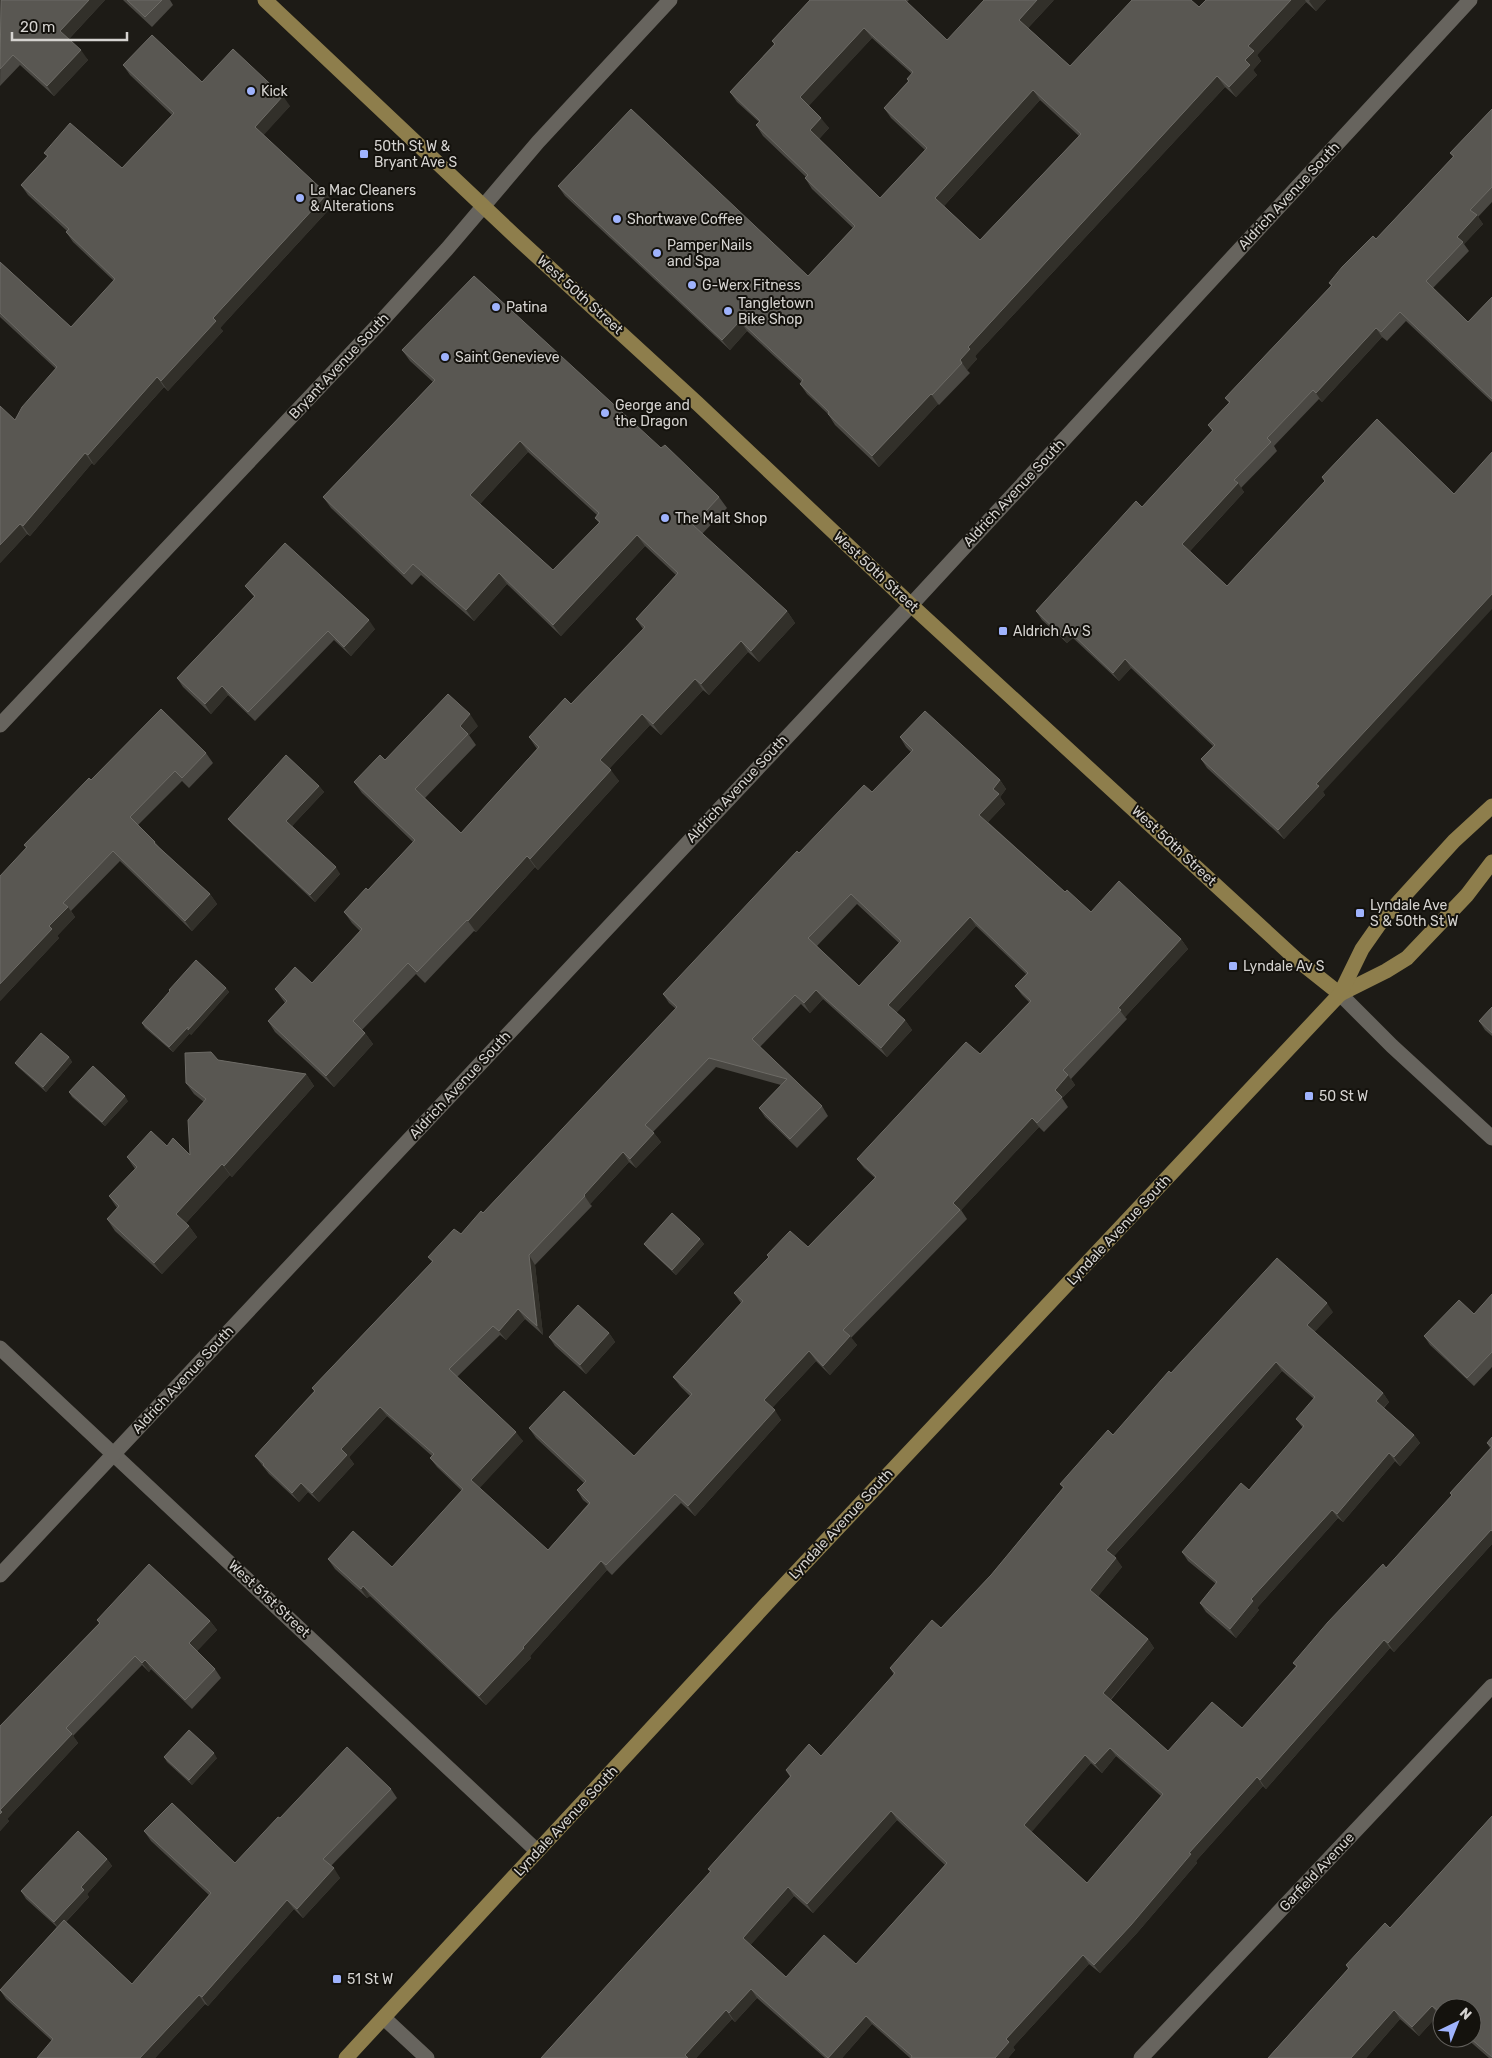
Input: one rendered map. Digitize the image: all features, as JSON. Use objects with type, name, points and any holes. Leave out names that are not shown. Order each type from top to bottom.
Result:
[{"type":"main road","name":"West 50th Street","points":[[266,0],[483,206],[697,403],[911,605],[1296,959],[1340,994]]},
{"type":"main road","name":"Lyndale Avenue South","points":[[346,2058],[891,1470],[1340,994],[1370,935],[1382,919],[1454,841],[1492,806]]},
{"type":"main road","name":"Lyndale Avenue South","points":[[1340,994],[1386,971],[1407,958],[1467,895],[1492,862]]},
{"type":"street","name":"Bryant Avenue South","points":[[0,725],[377,326],[538,142],[670,0]]},
{"type":"street","name":"Aldrich Avenue South","points":[[0,1575],[911,605],[1470,0]]},
{"type":"street","name":"West 50th Street","points":[[1340,994],[1392,1046],[1492,1138]]},
{"type":"street","name":"West 51st Street","points":[[0,1348],[538,1851]]},
{"type":"street","name":"Garfield Avenue","points":[[1141,2058],[1492,1686]]},
{"type":"street","points":[[384,2018],[427,2058]]},
{"type":"building","points":[[1,0],[89,0],[60,31],[81,50],[47,86],[13,55],[0,69]]},
{"type":"building","points":[[127,0],[162,0],[145,17]]},
{"type":"building","points":[[810,0],[905,0],[947,40],[984,0],[1037,0],[1019,20],[1070,66],[1132,0],[1191,0],[1199,7],[1206,0],[1291,0],[1248,46],[1254,51],[1245,60],[1250,65],[1229,87],[1217,76],[968,347],[970,349],[960,360],[962,363],[872,456],[800,384],[803,380],[740,321],[722,340],[558,186],[631,109],[808,276],[855,226],[805,178],[808,175],[756,125],[760,121],[730,92],[775,44],[772,41]],"holes":[[[864,28],[913,72],[907,79],[909,81],[884,108],[927,148],[880,198],[810,130],[821,118],[800,97]],[[1033,90],[1081,134],[980,240],[935,198]]]},
{"type":"building","points":[[152,35],[202,82],[233,49],[283,96],[255,127],[327,194],[213,318],[216,321],[161,381],[157,377],[88,455],[85,453],[23,526],[20,524],[0,545],[0,406],[15,420],[22,407],[57,367],[0,313],[0,262],[71,327],[115,279],[66,232],[69,229],[21,185],[48,156],[44,153],[70,123],[122,168],[174,113],[123,65]]},
{"type":"building","points":[[1492,109],[1492,187],[1470,210],[1477,215],[1457,237],[1463,242],[1426,281],[1468,322],[1492,297],[1492,399],[1400,312],[1381,332],[1376,328],[1316,393],[1313,390],[1267,438],[1271,442],[1234,480],[1238,483],[1182,544],[1227,586],[1325,481],[1322,477],[1377,419],[1454,494],[1492,452],[1492,594],[1316,784],[1319,786],[1278,830],[1201,759],[1215,745],[1125,659],[1113,673],[1067,629],[1061,635],[1036,611],[1136,501],[1142,507],[1213,430],[1208,425],[1230,402],[1225,398],[1332,285],[1329,283],[1342,267],[1373,236],[1376,239],[1454,156],[1450,153]]},
{"type":"building","points":[[474,276],[661,448],[665,445],[719,497],[693,525],[787,611],[751,651],[741,641],[701,684],[695,679],[653,724],[642,714],[600,760],[611,770],[530,859],[527,856],[468,921],[417,972],[408,963],[353,1021],[365,1033],[326,1076],[268,1021],[287,1001],[275,989],[295,967],[312,983],[362,929],[344,912],[366,888],[368,890],[415,840],[354,782],[380,755],[385,760],[448,694],[470,714],[460,726],[468,734],[415,789],[461,833],[539,747],[529,737],[565,698],[571,704],[645,627],[636,619],[678,573],[637,535],[553,625],[499,573],[466,610],[413,564],[404,574],[323,497],[435,380],[402,350]],"holes":[[[520,441],[599,513],[595,518],[600,522],[553,570],[470,495]]]},
{"type":"building","points":[[285,543],[369,620],[344,647],[328,631],[248,712],[222,686],[205,704],[177,678],[255,596],[245,586]]},
{"type":"building","points":[[161,709],[206,753],[182,778],[175,771],[130,817],[154,843],[210,894],[185,921],[113,851],[63,903],[68,907],[49,926],[52,929],[0,984],[0,876],[27,847],[24,845],[89,778],[91,780]]},
{"type":"building","points":[[925,711],[1000,780],[993,789],[999,794],[979,815],[1065,892],[1067,890],[1091,912],[1119,881],[1181,939],[1118,1008],[1121,1010],[1063,1070],[1068,1075],[1055,1090],[1062,1097],[1037,1123],[1032,1118],[953,1203],[960,1210],[843,1330],[850,1336],[823,1366],[809,1351],[764,1400],[775,1410],[688,1506],[675,1494],[606,1565],[601,1561],[479,1696],[363,1586],[361,1589],[328,1559],[353,1531],[392,1567],[463,1489],[430,1458],[434,1454],[380,1407],[341,1449],[347,1455],[312,1493],[301,1483],[292,1493],[255,1456],[315,1391],[312,1388],[433,1261],[428,1257],[454,1229],[461,1234],[481,1211],[483,1213],[677,1007],[663,994],[797,851],[799,853],[864,785],[872,792],[913,750],[900,737]],"holes":[[[851,894],[901,941],[859,986],[808,938]],[[970,917],[1028,973],[1015,986],[1031,1001],[980,1054],[966,1042],[857,1159],[876,1177],[808,1247],[790,1231],[767,1255],[769,1257],[734,1293],[743,1301],[673,1377],[692,1394],[634,1456],[564,1391],[529,1428],[586,1481],[577,1490],[590,1503],[548,1550],[471,1480],[516,1432],[449,1369],[493,1326],[499,1331],[518,1309],[537,1326],[529,1255],[585,1196],[623,1152],[630,1159],[654,1133],[645,1125],[709,1058],[787,1079],[759,1108],[790,1139],[822,1106],[752,1039],[795,995],[804,1003],[816,990],[881,1048],[905,1020],[888,1005]]]},
{"type":"building","points":[[286,755],[319,786],[286,821],[336,867],[310,895],[228,819]]},
{"type":"building","points":[[196,960],[226,988],[188,1030],[188,1027],[169,1047],[142,1023]]},
{"type":"building","points":[[1492,1007],[1492,1033],[1479,1021]]},
{"type":"building","points":[[41,1033],[69,1057],[43,1087],[15,1063]]},
{"type":"building","points":[[211,1052],[218,1060],[306,1074],[224,1166],[222,1164],[176,1214],[189,1226],[154,1263],[107,1219],[119,1206],[109,1196],[137,1167],[127,1157],[151,1131],[167,1146],[173,1138],[190,1155],[188,1120],[206,1099],[186,1083],[185,1053]]},
{"type":"building","points":[[93,1066],[125,1096],[102,1122],[69,1092]]},
{"type":"building","points":[[672,1213],[700,1239],[672,1270],[644,1244]]},
{"type":"building","points":[[1277,1258],[1327,1303],[1307,1325],[1383,1393],[1376,1401],[1414,1435],[1394,1457],[1389,1453],[1337,1514],[1332,1510],[1251,1599],[1253,1601],[1230,1629],[1200,1603],[1217,1582],[1182,1552],[1241,1483],[1249,1490],[1304,1426],[1296,1419],[1315,1397],[1276,1362],[1106,1550],[1116,1558],[1090,1590],[1148,1639],[1103,1693],[1168,1751],[1212,1702],[1242,1728],[1297,1666],[1293,1663],[1328,1622],[1383,1564],[1386,1568],[1452,1495],[1450,1493],[1492,1447],[1492,1531],[1388,1643],[1384,1640],[1260,1780],[1257,1777],[1189,1853],[1191,1854],[1131,1925],[1094,1965],[1083,1955],[1006,2039],[1009,2042],[995,2058],[911,2058],[912,2056],[866,2016],[828,2058],[751,1989],[729,2013],[726,2010],[685,2055],[688,2058],[541,2058],[711,1871],[708,1869],[791,1776],[786,1770],[809,1744],[821,1756],[895,1673],[890,1668],[932,1620],[941,1628],[991,1575],[1064,1487],[1060,1484],[1108,1430],[1113,1435],[1169,1371],[1171,1373]],"holes":[[[1110,1748],[1163,1794],[1087,1883],[1024,1825],[1085,1755],[1095,1764]],[[891,1811],[947,1863],[856,1964],[824,1935],[786,1977],[743,1938],[788,1887],[807,1904]]]},
{"type":"building","points":[[1492,1294],[1492,1352],[1467,1378],[1424,1336],[1459,1300],[1474,1314]]},
{"type":"building","points":[[578,1305],[609,1333],[580,1365],[549,1337]]},
{"type":"building","points":[[1492,1437],[1492,1447],[1487,1443]]},
{"type":"building","points":[[149,1564],[210,1621],[189,1643],[215,1669],[185,1700],[145,1660],[142,1663],[135,1656],[66,1728],[72,1734],[0,1810],[0,1726],[100,1623],[97,1620]]},
{"type":"building","points":[[189,1730],[214,1753],[189,1780],[164,1757]]},
{"type":"building","points":[[347,1747],[391,1789],[323,1859],[334,1868],[297,1909],[287,1900],[202,1997],[199,1995],[140,2058],[37,2058],[53,2039],[0,1990],[64,1920],[132,1984],[211,1893],[144,1831],[172,1803],[235,1863]]},
{"type":"building","points":[[1492,1816],[1492,2057],[1482,2048],[1482,1998],[1432,1998],[1432,2006],[1412,2027],[1394,2010],[1351,2058],[1268,2058],[1349,1968],[1346,1965],[1385,1923],[1390,1928]]},
{"type":"building","points":[[78,1831],[107,1859],[81,1887],[84,1890],[54,1922],[21,1891]]},
{"type":"place","name":"Kick","points":[[251,91]]},
{"type":"place","name":"50th St W & Bryant Ave S","points":[[364,154]]},
{"type":"place","name":"La Mac Cleaners & Alterations","points":[[300,198]]},
{"type":"place","name":"Shortwave Coffee","points":[[617,219]]},
{"type":"place","name":"Pamper Nails and Spa","points":[[657,253]]},
{"type":"place","name":"G-Werx Fitness","points":[[692,285]]},
{"type":"place","name":"Patina","points":[[496,307]]},
{"type":"place","name":"Tangletown Bike Shop","points":[[728,311]]},
{"type":"place","name":"Saint Genevieve","points":[[445,357]]},
{"type":"place","name":"George and the Dragon","points":[[605,413]]},
{"type":"place","name":"The Malt Shop","points":[[665,518]]},
{"type":"place","name":"Aldrich Av S","points":[[1003,631]]},
{"type":"place","name":"Lyndale Ave S & 50th St W","points":[[1360,913]]},
{"type":"place","name":"Lyndale Av S","points":[[1233,966]]},
{"type":"place","name":"50 St W","points":[[1309,1096]]},
{"type":"place","name":"51 St W","points":[[337,1979]]}]
